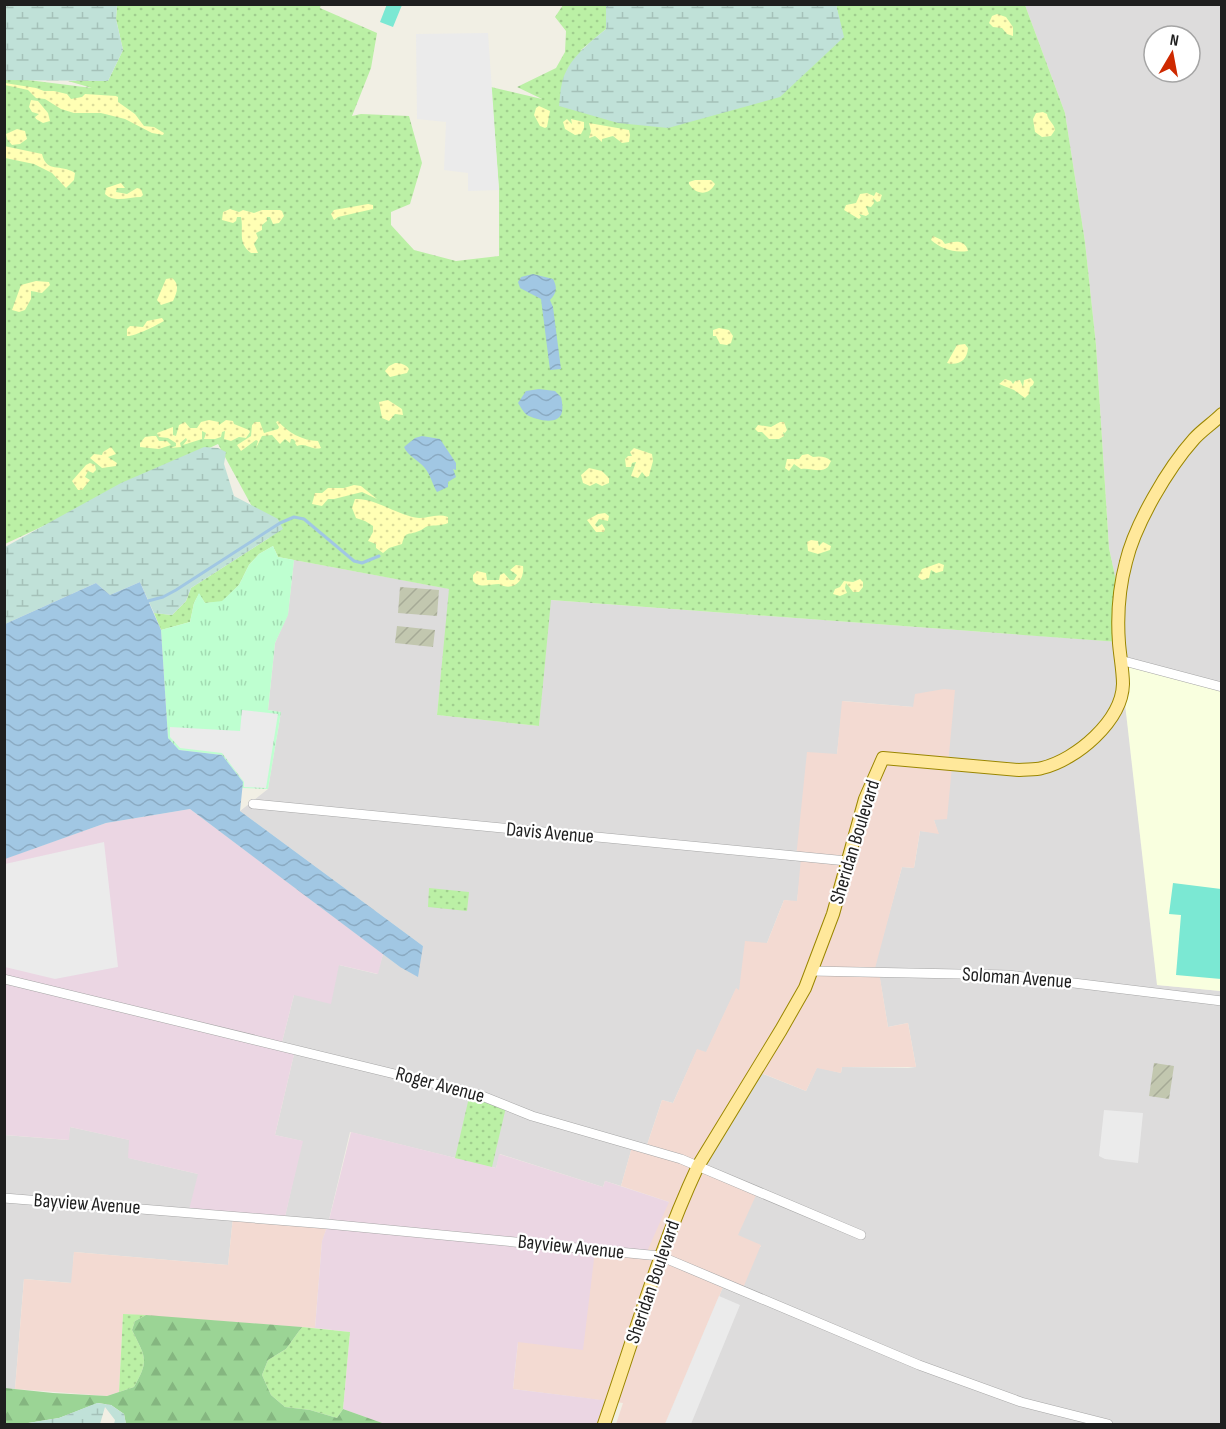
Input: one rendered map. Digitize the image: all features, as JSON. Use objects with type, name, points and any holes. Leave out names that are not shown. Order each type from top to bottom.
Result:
[{"type":"main road","name":"Sheridan Boulevard","points":[[604,1425],[660,1256],[698,1166],[805,988],[833,914],[865,799],[883,758],[1019,770],[1041,768],[1062,761],[1084,747],[1104,726],[1121,697],[1123,683],[1118,622],[1119,595],[1126,560],[1140,522],[1194,439],[1221,414]]},
{"type":"street","points":[[1120,660],[1221,687]]},
{"type":"street","name":"Davis Avenue","points":[[253,804],[848,861]]},
{"type":"street","name":"Soloman Avenue","points":[[811,971],[1008,975],[1221,1000]]},
{"type":"street","name":"Roger Avenue","points":[[4,979],[477,1094],[532,1116],[669,1154],[861,1235]]},
{"type":"street","name":"Bayview Avenue","points":[[4,1198],[349,1226],[660,1256],[919,1365],[1021,1402],[1108,1425]]},
{"type":"shaded area","points":[[387,4],[402,5],[393,27],[380,22]]},
{"type":"shaded area","points":[[117,5],[321,5],[320,8],[377,33],[371,68],[352,116],[361,114],[409,116],[422,163],[410,204],[391,212],[391,225],[414,250],[456,261],[499,256],[499,190],[491,87],[542,99],[517,87],[556,68],[565,52],[566,31],[555,17],[563,5],[606,5],[606,29],[581,50],[843,37],[836,5],[1025,5],[1065,113],[1085,242],[1096,345],[1109,548],[1119,595],[1119,642],[551,600],[539,726],[437,715],[449,589],[278,557],[273,546],[259,554],[249,565],[239,585],[222,602],[205,603],[199,594],[194,603],[190,622],[161,630],[154,613],[172,615],[186,601],[191,588],[269,538],[218,444],[5,544],[4,77],[92,88],[68,81],[108,81],[123,50],[116,19]]},
{"type":"shaded area","points":[[1025,5],[1221,5],[1221,687],[1157,985],[1221,991],[1221,1424],[665,1424],[723,1287],[761,1246],[738,1236],[699,1169],[758,1072],[806,1091],[817,1067],[841,1073],[842,1067],[916,1067],[908,1023],[888,1027],[879,973],[873,972],[902,867],[914,868],[920,831],[938,833],[913,707],[843,701],[837,754],[802,858],[797,902],[784,900],[767,943],[739,991],[736,989],[706,1053],[697,1050],[673,1103],[662,1100],[645,1151],[632,1147],[621,1186],[605,1181],[603,1187],[500,1154],[496,1168],[350,1132],[328,1224],[284,1221],[302,1141],[275,1135],[295,1050],[281,1046],[294,995],[339,965],[377,974],[383,954],[400,967],[423,946],[240,811],[268,789],[281,712],[268,710],[275,643],[288,614],[294,560],[450,589],[437,715],[539,726],[550,600],[1120,642],[1119,595],[1109,548],[1096,345],[1085,242],[1065,113]]},
{"type":"shaded area","points":[[488,33],[499,190],[468,191],[468,173],[444,170],[446,122],[417,119],[416,34]]},
{"type":"shaded area","points":[[400,587],[439,590],[437,616],[398,613]]},
{"type":"shaded area","points":[[397,626],[435,630],[433,647],[395,643]]},
{"type":"shaded area","points":[[1120,660],[1221,687],[1221,991],[1157,985]]},
{"type":"shaded area","points":[[944,689],[955,690],[948,765],[952,766],[947,819],[934,820],[939,834],[920,831],[914,868],[902,867],[874,972],[879,972],[888,1027],[908,1023],[916,1067],[842,1067],[841,1073],[817,1068],[806,1091],[759,1072],[699,1169],[757,1193],[738,1235],[761,1245],[741,1293],[723,1287],[665,1424],[616,1424],[623,1403],[513,1389],[518,1342],[595,1251],[669,1202],[621,1186],[632,1147],[645,1151],[662,1100],[673,1103],[697,1049],[706,1052],[736,988],[739,990],[745,941],[767,943],[784,900],[797,901],[801,858],[796,858],[807,752],[837,754],[842,701],[913,707],[915,694]]},
{"type":"shaded area","points":[[242,710],[278,714],[266,788],[244,787],[244,782],[222,753],[180,748],[170,737],[170,727],[240,731]]},
{"type":"shaded area","points":[[190,809],[383,954],[378,974],[339,965],[331,1004],[294,995],[281,1046],[295,1050],[275,1135],[303,1141],[284,1221],[188,1214],[198,1174],[128,1158],[129,1140],[70,1127],[69,1140],[5,1135],[4,859],[106,823]]},
{"type":"shaded area","points":[[104,842],[118,967],[55,979],[5,967],[5,864]]},
{"type":"shaded area","points":[[1173,883],[1221,889],[1221,979],[1176,975],[1181,915],[1169,914]]},
{"type":"shaded area","points":[[429,888],[469,892],[467,911],[428,907]]},
{"type":"shaded area","points":[[1154,1063],[1174,1066],[1169,1099],[1149,1096]]},
{"type":"shaded area","points":[[470,1093],[506,1107],[492,1167],[455,1158]]},
{"type":"shaded area","points":[[1104,1110],[1143,1113],[1138,1163],[1105,1159],[1099,1156]]},
{"type":"shaded area","points":[[70,1127],[130,1140],[129,1158],[198,1174],[233,1217],[228,1265],[74,1252],[72,1283],[24,1279],[15,1389],[5,1388],[4,1135],[68,1140]]},
{"type":"shaded area","points":[[351,1132],[496,1168],[499,1154],[603,1187],[605,1181],[669,1202],[645,1256],[595,1251],[583,1350],[518,1342],[513,1389],[610,1401],[602,1424],[385,1424],[343,1409],[350,1332],[315,1328],[322,1241]]},
{"type":"shaded area","points":[[233,1217],[328,1224],[322,1242],[315,1328],[123,1314],[119,1392],[107,1396],[15,1389],[24,1279],[71,1283],[74,1252],[228,1265]]},
{"type":"shaded area","points":[[719,1296],[740,1305],[691,1424],[665,1424]]},
{"type":"shaded area","points":[[123,1314],[146,1315],[135,1321],[132,1330],[143,1353],[144,1364],[134,1387],[119,1392]]},
{"type":"shaded area","points":[[302,1327],[350,1332],[343,1409],[337,1418],[310,1410],[285,1407],[271,1395],[262,1375],[268,1360],[286,1349]]},
{"type":"green space","points":[[836,4],[844,37],[780,97],[668,128],[618,123],[559,106],[562,83],[569,67],[574,59],[606,29],[606,5]]},
{"type":"green space","points":[[4,5],[117,5],[116,19],[123,50],[108,81],[5,80]]},
{"type":"green space","points":[[204,447],[218,448],[226,452],[224,464],[234,496],[278,519],[283,529],[191,588],[186,601],[172,615],[154,613],[140,582],[110,595],[96,583],[5,624],[5,547],[121,483]]},
{"type":"green space","points":[[273,546],[278,557],[294,560],[288,615],[275,643],[268,710],[281,712],[268,789],[242,788],[243,782],[222,755],[179,750],[168,738],[161,630],[190,622],[194,603],[199,593],[205,603],[222,601],[239,585],[249,565],[259,554]]},
{"type":"green space","points":[[146,1315],[302,1327],[286,1349],[268,1360],[262,1375],[271,1395],[285,1407],[310,1410],[337,1418],[343,1409],[385,1424],[126,1424],[124,1414],[111,1405],[98,1403],[59,1418],[22,1424],[5,1424],[5,1388],[107,1396],[134,1387],[142,1370],[144,1358],[132,1330],[135,1321]]},
{"type":"green space","points":[[97,1403],[111,1405],[124,1414],[126,1424],[114,1424],[115,1420],[105,1407],[100,1424],[22,1424],[59,1418]]},
{"type":"sand","points":[[997,14],[1006,17],[1013,27],[1013,36],[989,23],[992,16]]},
{"type":"sand","points":[[5,83],[67,94],[71,99],[82,97],[85,94],[116,96],[118,102],[135,114],[144,126],[154,127],[164,133],[163,135],[152,133],[125,119],[101,113],[74,113],[61,109],[45,99],[36,98],[28,90],[5,85]]},
{"type":"sand","points":[[31,100],[38,101],[48,113],[50,121],[43,123],[36,119],[35,117],[39,114],[32,112],[29,107]]},
{"type":"sand","points":[[539,106],[550,111],[545,128],[540,126],[534,115]]},
{"type":"sand","points":[[1036,113],[1047,114],[1055,130],[1051,136],[1042,137],[1035,132],[1033,119]]},
{"type":"sand","points":[[567,119],[572,124],[571,119],[584,122],[581,134],[575,135],[565,129],[563,122]]},
{"type":"sand","points":[[589,123],[629,130],[629,142],[622,143],[613,136],[602,139],[602,142],[595,136],[589,138],[591,131]]},
{"type":"sand","points":[[17,129],[25,131],[27,139],[20,144],[12,145],[6,134]]},
{"type":"sand","points":[[4,146],[42,154],[47,164],[75,173],[74,180],[66,188],[52,173],[34,164],[5,158]]},
{"type":"sand","points":[[695,180],[711,180],[715,184],[709,191],[702,193],[689,184]]},
{"type":"sand","points":[[121,183],[125,188],[117,188],[116,192],[127,194],[137,188],[141,189],[143,195],[117,199],[105,194],[106,188]]},
{"type":"sand","points":[[876,192],[882,195],[880,201],[877,202],[873,198],[874,203],[871,207],[866,206],[869,214],[866,216],[859,214],[861,217],[859,219],[844,210],[846,205],[856,203],[860,194],[867,193],[874,196]]},
{"type":"sand","points":[[373,205],[373,209],[338,217],[334,220],[331,214],[334,210]]},
{"type":"sand","points":[[230,209],[254,213],[262,210],[280,210],[284,216],[279,223],[273,224],[270,217],[267,217],[262,230],[256,233],[258,238],[254,244],[258,253],[251,253],[242,241],[241,217],[237,217],[233,223],[222,220],[223,212]]},
{"type":"sand","points":[[933,236],[945,244],[962,243],[968,251],[953,251],[939,246],[931,240]]},
{"type":"sand","points":[[166,279],[175,280],[177,292],[173,301],[161,305],[157,300]]},
{"type":"sand","points":[[36,281],[49,282],[50,285],[42,293],[31,291],[31,299],[25,310],[19,312],[12,310],[21,285]]},
{"type":"sand","points":[[162,318],[164,321],[140,333],[127,336],[127,329],[130,326],[143,327],[147,321]]},
{"type":"sand","points":[[719,328],[729,330],[733,336],[731,343],[720,344],[716,336],[713,336],[713,330]]},
{"type":"sand","points":[[965,344],[968,348],[964,359],[958,363],[947,363],[957,345]]},
{"type":"sand","points":[[395,363],[406,366],[409,369],[407,373],[390,377],[385,371]]},
{"type":"sand","points":[[1031,378],[1034,382],[1025,398],[1014,390],[999,384],[1005,379],[1013,384],[1020,380],[1023,387],[1024,380]]},
{"type":"sand","points":[[388,400],[402,409],[403,415],[395,414],[389,421],[382,418],[379,402]]},
{"type":"sand","points":[[209,420],[219,422],[219,425],[226,420],[233,421],[234,424],[250,432],[246,438],[239,437],[231,441],[224,439],[225,431],[222,432],[221,437],[204,439],[206,433],[202,431],[202,439],[183,445],[186,438],[180,443],[181,447],[170,448],[176,446],[176,443],[168,438],[159,437],[157,433],[173,427],[173,435],[176,436],[179,425],[185,422],[190,428],[197,428],[201,422]]},
{"type":"sand","points":[[278,421],[296,435],[318,441],[321,448],[297,446],[293,439],[290,443],[285,439],[280,444],[272,435],[262,436],[256,448],[258,441],[256,440],[241,451],[237,445],[251,436],[252,425],[255,422],[260,422],[264,433],[278,429],[276,422]]},
{"type":"sand","points":[[784,422],[787,430],[779,439],[769,439],[755,429],[758,425],[771,427]]},
{"type":"sand","points":[[156,436],[159,441],[167,441],[171,445],[159,449],[140,447],[145,437]]},
{"type":"sand","points":[[111,447],[116,454],[108,457],[117,463],[116,466],[102,468],[90,458],[94,454],[102,455]]},
{"type":"sand","points":[[634,448],[652,454],[653,461],[649,476],[646,477],[642,472],[638,478],[631,476],[636,462],[632,463],[631,467],[626,467],[625,459],[632,456],[630,452]]},
{"type":"sand","points":[[808,454],[813,457],[825,457],[831,461],[828,467],[822,470],[801,469],[794,464],[789,471],[785,468],[787,459],[799,459],[802,455]]},
{"type":"sand","points":[[90,463],[95,465],[96,470],[93,473],[88,471],[85,477],[90,480],[82,490],[78,490],[72,481]]},
{"type":"sand","points":[[589,468],[602,471],[609,478],[609,483],[602,486],[596,483],[590,486],[583,483],[581,475]]},
{"type":"sand","points":[[354,485],[361,486],[377,499],[362,492],[328,499],[322,506],[312,504],[315,493],[322,493],[328,488],[344,488]]},
{"type":"sand","points":[[355,499],[371,501],[411,517],[448,517],[448,523],[428,526],[407,534],[402,544],[389,548],[383,553],[376,548],[376,544],[368,541],[373,532],[373,526],[356,518],[352,508]]},
{"type":"sand","points":[[605,513],[609,516],[608,521],[599,519],[595,525],[597,527],[602,524],[604,532],[596,532],[587,520]]},
{"type":"sand","points":[[818,541],[819,546],[823,542],[831,546],[830,550],[818,554],[808,551],[807,542]]},
{"type":"sand","points":[[939,563],[944,565],[943,571],[936,573],[931,570],[929,578],[922,580],[918,577],[922,569]]},
{"type":"sand","points":[[516,565],[523,566],[523,571],[520,580],[513,586],[481,585],[473,581],[473,575],[477,571],[486,573],[487,580],[499,580],[500,575],[504,573],[510,580],[514,580],[517,575],[510,570]]},
{"type":"sand","points":[[860,579],[863,587],[859,592],[853,592],[846,583],[847,593],[840,596],[833,594],[844,581],[853,582]]},
{"type":"water","points":[[533,274],[553,279],[556,288],[550,300],[553,307],[561,369],[550,370],[541,299],[520,288],[518,282],[521,277]]},
{"type":"water","points":[[539,389],[555,391],[561,397],[562,412],[557,419],[547,421],[531,417],[518,403],[526,391]]},
{"type":"water","points":[[422,436],[440,439],[456,463],[456,470],[453,469],[456,477],[448,482],[448,487],[437,492],[422,464],[404,447],[415,438]]},
{"type":"water","points":[[140,582],[161,630],[168,738],[179,750],[222,755],[243,782],[240,811],[423,946],[418,977],[400,967],[190,809],[106,823],[5,859],[5,624],[96,583],[110,595]]},
{"type":"waterway","points":[[148,601],[176,590],[280,523],[294,517],[304,519],[354,561],[362,563],[379,556]]}]
